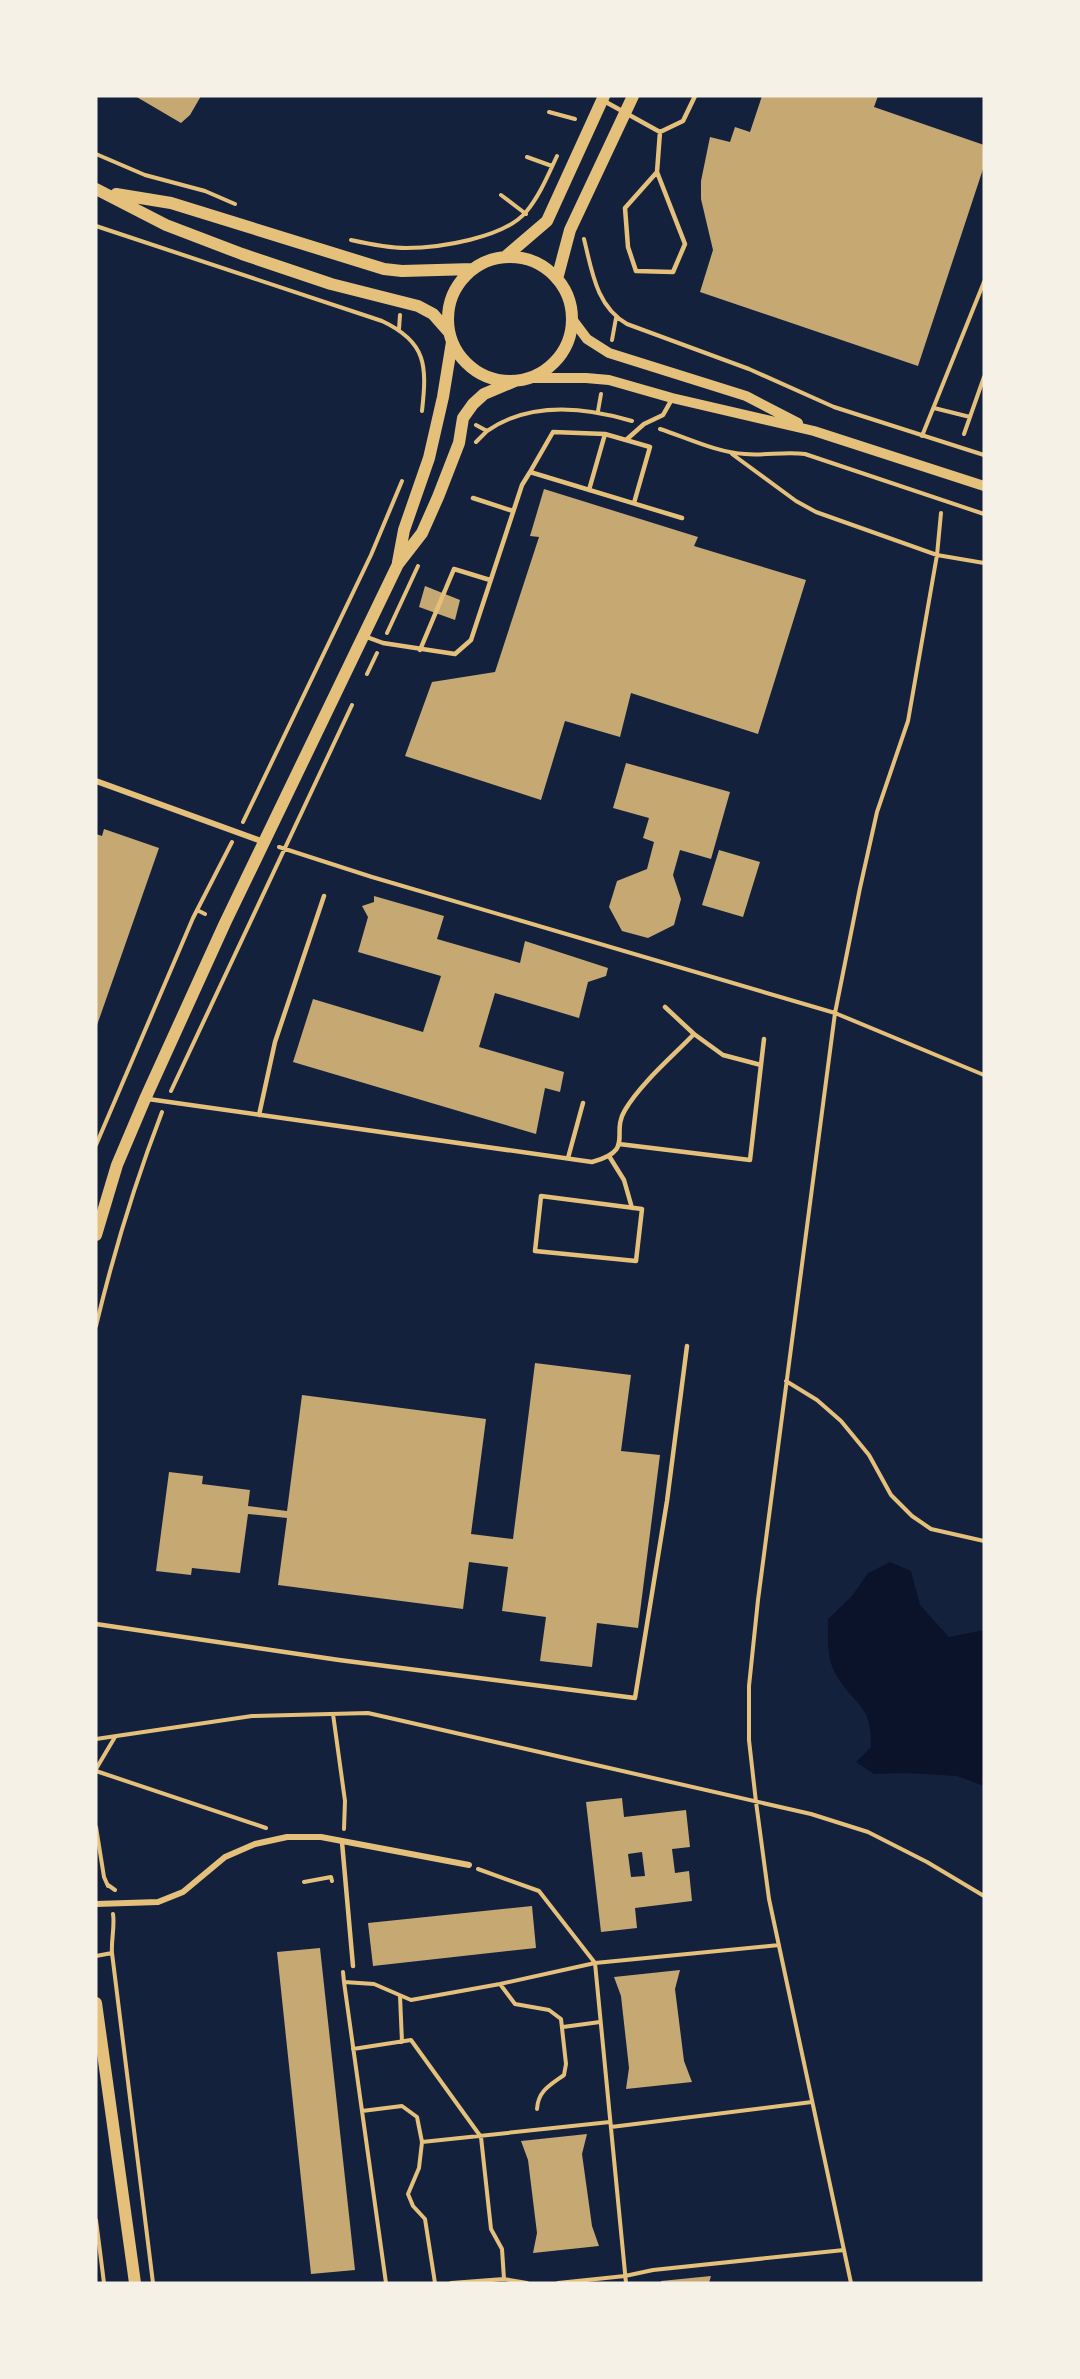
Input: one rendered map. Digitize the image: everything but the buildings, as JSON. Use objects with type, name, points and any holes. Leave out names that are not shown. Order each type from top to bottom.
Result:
[{"type":"main road","points":[[557,279],[570,230],[633,96]]},
{"type":"main road","points":[[505,257],[547,221],[603,98]]},
{"type":"main road","points":[[102,191],[171,203],[384,269],[402,271],[473,269]]},
{"type":"main road","points":[[102,191],[166,225],[242,255],[331,284],[418,306],[432,314],[450,337],[459,356],[470,368],[500,381],[522,380]]},
{"type":"main road","points":[[96,1235],[117,1165],[145,1099],[264,842],[398,564],[422,532],[459,443],[463,418],[484,394],[540,373],[560,356],[571,332],[572,319],[568,298],[557,279],[539,264],[505,257],[483,263],[460,281],[452,297],[448,313],[450,337],[444,392],[429,458],[404,530],[398,564]]},
{"type":"main road","points":[[96,2003],[135,2283]]},
{"type":"street","points":[[572,319],[587,339],[609,353],[746,396],[814,431]]},
{"type":"street","points":[[522,380],[609,380],[672,398],[814,431],[984,486]]},
{"type":"street","points":[[96,781],[264,842]]},
{"type":"street","points":[[96,1904],[158,1902],[183,1892],[225,1857],[255,1844],[287,1837],[321,1838],[469,1866]]},
{"type":"lane","points":[[660,132],[683,121],[695,96]]},
{"type":"lane","points":[[603,98],[660,132]]},
{"type":"lane","points":[[657,172],[625,208],[628,247],[636,272],[673,272],[685,244],[657,172],[660,132]]},
{"type":"lane","points":[[626,440],[644,424],[663,415],[672,398]]},
{"type":"lane","points":[[364,636],[383,643],[455,654],[471,640],[522,485],[553,432],[605,434],[650,447],[634,504]]},
{"type":"lane","points":[[590,490],[605,434]]},
{"type":"lane","points":[[530,472],[682,518]]},
{"type":"lane","points":[[473,498],[513,511]]},
{"type":"lane","points":[[420,650],[454,569],[490,580]]},
{"type":"lane","points":[[259,1115],[275,1042],[324,896]]},
{"type":"lane","points":[[665,1007],[694,1034],[723,1055],[761,1065]]},
{"type":"lane","points":[[145,1099],[592,1162],[609,1156],[616,1150],[619,1144],[623,1113],[632,1100],[694,1034]]},
{"type":"lane","points":[[619,1144],[750,1160],[764,1039]]},
{"type":"lane","points":[[568,1158],[583,1103]]},
{"type":"lane","points":[[609,1156],[624,1180],[632,1208]]},
{"type":"lane","points":[[541,1196],[632,1208],[642,1209],[636,1261],[535,1251],[541,1196]]},
{"type":"lane","points":[[96,1624],[351,1661],[635,1698],[667,1501],[687,1346]]},
{"type":"lane","points":[[342,1842],[353,1966]]},
{"type":"path","points":[[571,128],[579,111]]},
{"type":"path","points":[[549,112],[575,119]]},
{"type":"path","points":[[342,238],[374,245],[423,248],[485,235],[508,225],[525,213],[540,191],[561,147]]},
{"type":"path","points":[[96,154],[144,175],[205,191],[243,208]]},
{"type":"path","points":[[527,157],[552,166]]},
{"type":"path","points":[[501,195],[525,213],[547,221]]},
{"type":"path","points":[[96,226],[382,321],[399,329],[411,339],[422,360],[425,387],[421,421]]},
{"type":"path","points":[[570,230],[583,237],[596,286],[616,317],[643,330],[749,369],[824,403],[984,455]]},
{"type":"path","points":[[922,436],[984,282]]},
{"type":"path","points":[[964,434],[984,377]]},
{"type":"path","points":[[934,408],[970,417]]},
{"type":"path","points":[[984,514],[805,454],[792,452],[731,453],[796,501],[816,512],[937,555],[984,563]]},
{"type":"path","points":[[96,1145],[197,910],[238,832],[361,576],[403,480]]},
{"type":"path","points":[[851,2283],[770,1899],[749,1740],[749,1686],[758,1600],[835,1013],[877,812],[908,721],[937,555],[940,513]]},
{"type":"path","points":[[96,1326],[115,1248],[130,1199],[166,1101],[352,705]]},
{"type":"path","points":[[264,842],[383,881],[835,1013],[984,1075]]},
{"type":"path","points":[[197,910],[205,914]]},
{"type":"path","points":[[786,1381],[817,1400],[841,1421],[869,1455],[891,1495],[912,1516],[931,1529],[984,1541]]},
{"type":"path","points":[[96,1739],[252,1716],[368,1713],[811,1814],[868,1832],[927,1862],[984,1896]]},
{"type":"path","points":[[333,1714],[345,1801],[342,1842]]},
{"type":"path","points":[[116,1736],[96,1770],[266,1828]]},
{"type":"path","points":[[469,1866],[539,1891],[595,1963],[626,2283]]},
{"type":"path","points":[[304,1882],[331,1877],[332,1888]]},
{"type":"path","points":[[344,1982],[374,1984],[411,2000],[501,1984],[595,1963],[779,1945]]},
{"type":"path","points":[[112,1953],[153,2283]]},
{"type":"path","points":[[343,1970],[386,2283]]},
{"type":"path","points":[[501,1984],[515,2004],[549,2010],[561,2019],[567,2064],[564,2075],[545,2088],[538,2099],[537,2109]]},
{"type":"path","points":[[400,1996],[402,2042]]},
{"type":"path","points":[[562,2027],[600,2022]]},
{"type":"path","points":[[353,2049],[411,2040],[481,2137],[491,2229],[502,2249],[504,2279]]},
{"type":"path","points":[[422,2142],[812,2102]]},
{"type":"path","points":[[362,2111],[402,2106],[417,2116],[422,2142],[418,2168],[408,2194],[413,2206],[425,2219],[435,2283]]},
{"type":"path","points":[[96,2220],[104,2283]]},
{"type":"path","points":[[558,2283],[625,2276],[653,2270],[844,2250]]},
{"type":"path","points":[[451,2283],[504,2279],[527,2283]]},
{"type":"water","points":[[890,1562],[911,1571],[920,1605],[949,1637],[984,1630],[984,1786],[957,1776],[874,1774],[856,1762],[871,1747],[869,1722],[866,1714],[838,1678],[831,1664],[828,1650],[828,1619],[852,1596],[868,1573]]}]
